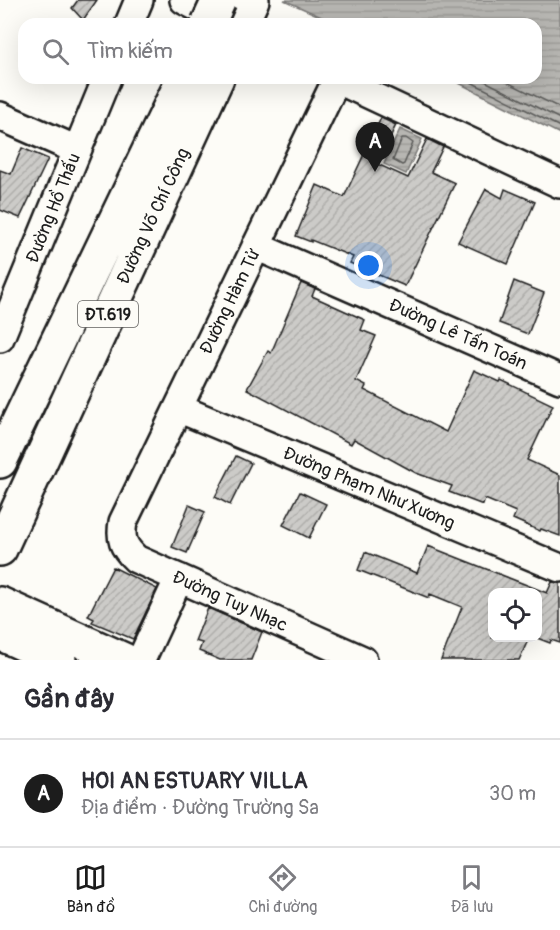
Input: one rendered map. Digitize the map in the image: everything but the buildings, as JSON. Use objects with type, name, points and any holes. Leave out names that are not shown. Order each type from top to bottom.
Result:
[{"type":"main road","points":[[211,18],[219,0]]},
{"type":"main road","points":[[244,18],[252,0]]},
{"type":"main road","name":"Đường Võ Chí Công","points":[[0,461],[181,84]]},
{"type":"main road","name":"Đường Võ Chí Công","points":[[0,549],[215,84]]},
{"type":"main road","points":[[0,604],[124,660]]},
{"type":"main road","points":[[0,633],[59,660]]},
{"type":"street","points":[[132,18],[139,0]]},
{"type":"street","points":[[184,0],[218,18]]},
{"type":"street","name":"Đường Hồ Thấu","points":[[0,338],[8,294],[77,150],[104,84]]},
{"type":"street","name":"Đường Hàm Tử","points":[[123,522],[334,84]]},
{"type":"street","points":[[347,84],[560,184]]},
{"type":"street","points":[[0,116],[77,150]]},
{"type":"street","name":"Đường Lê Tấn Toán","points":[[256,246],[560,379]]},
{"type":"street","name":"Đường Phạm Như Xương","points":[[178,408],[560,568]]},
{"type":"street","name":"Đường Tuy Nhạc","points":[[123,522],[121,535],[125,549],[136,559],[363,660]]},
{"type":"street","points":[[141,660],[179,578]]},
{"type":"water","points":[[284,0],[560,0],[560,134],[461,84],[542,84],[542,18],[324,18]]},
{"type":"water","points":[[400,129],[422,139],[406,174],[384,164]]},
{"type":"place","name":"HOI AN ESTUARY VILLA","points":[[375,172]]}]
